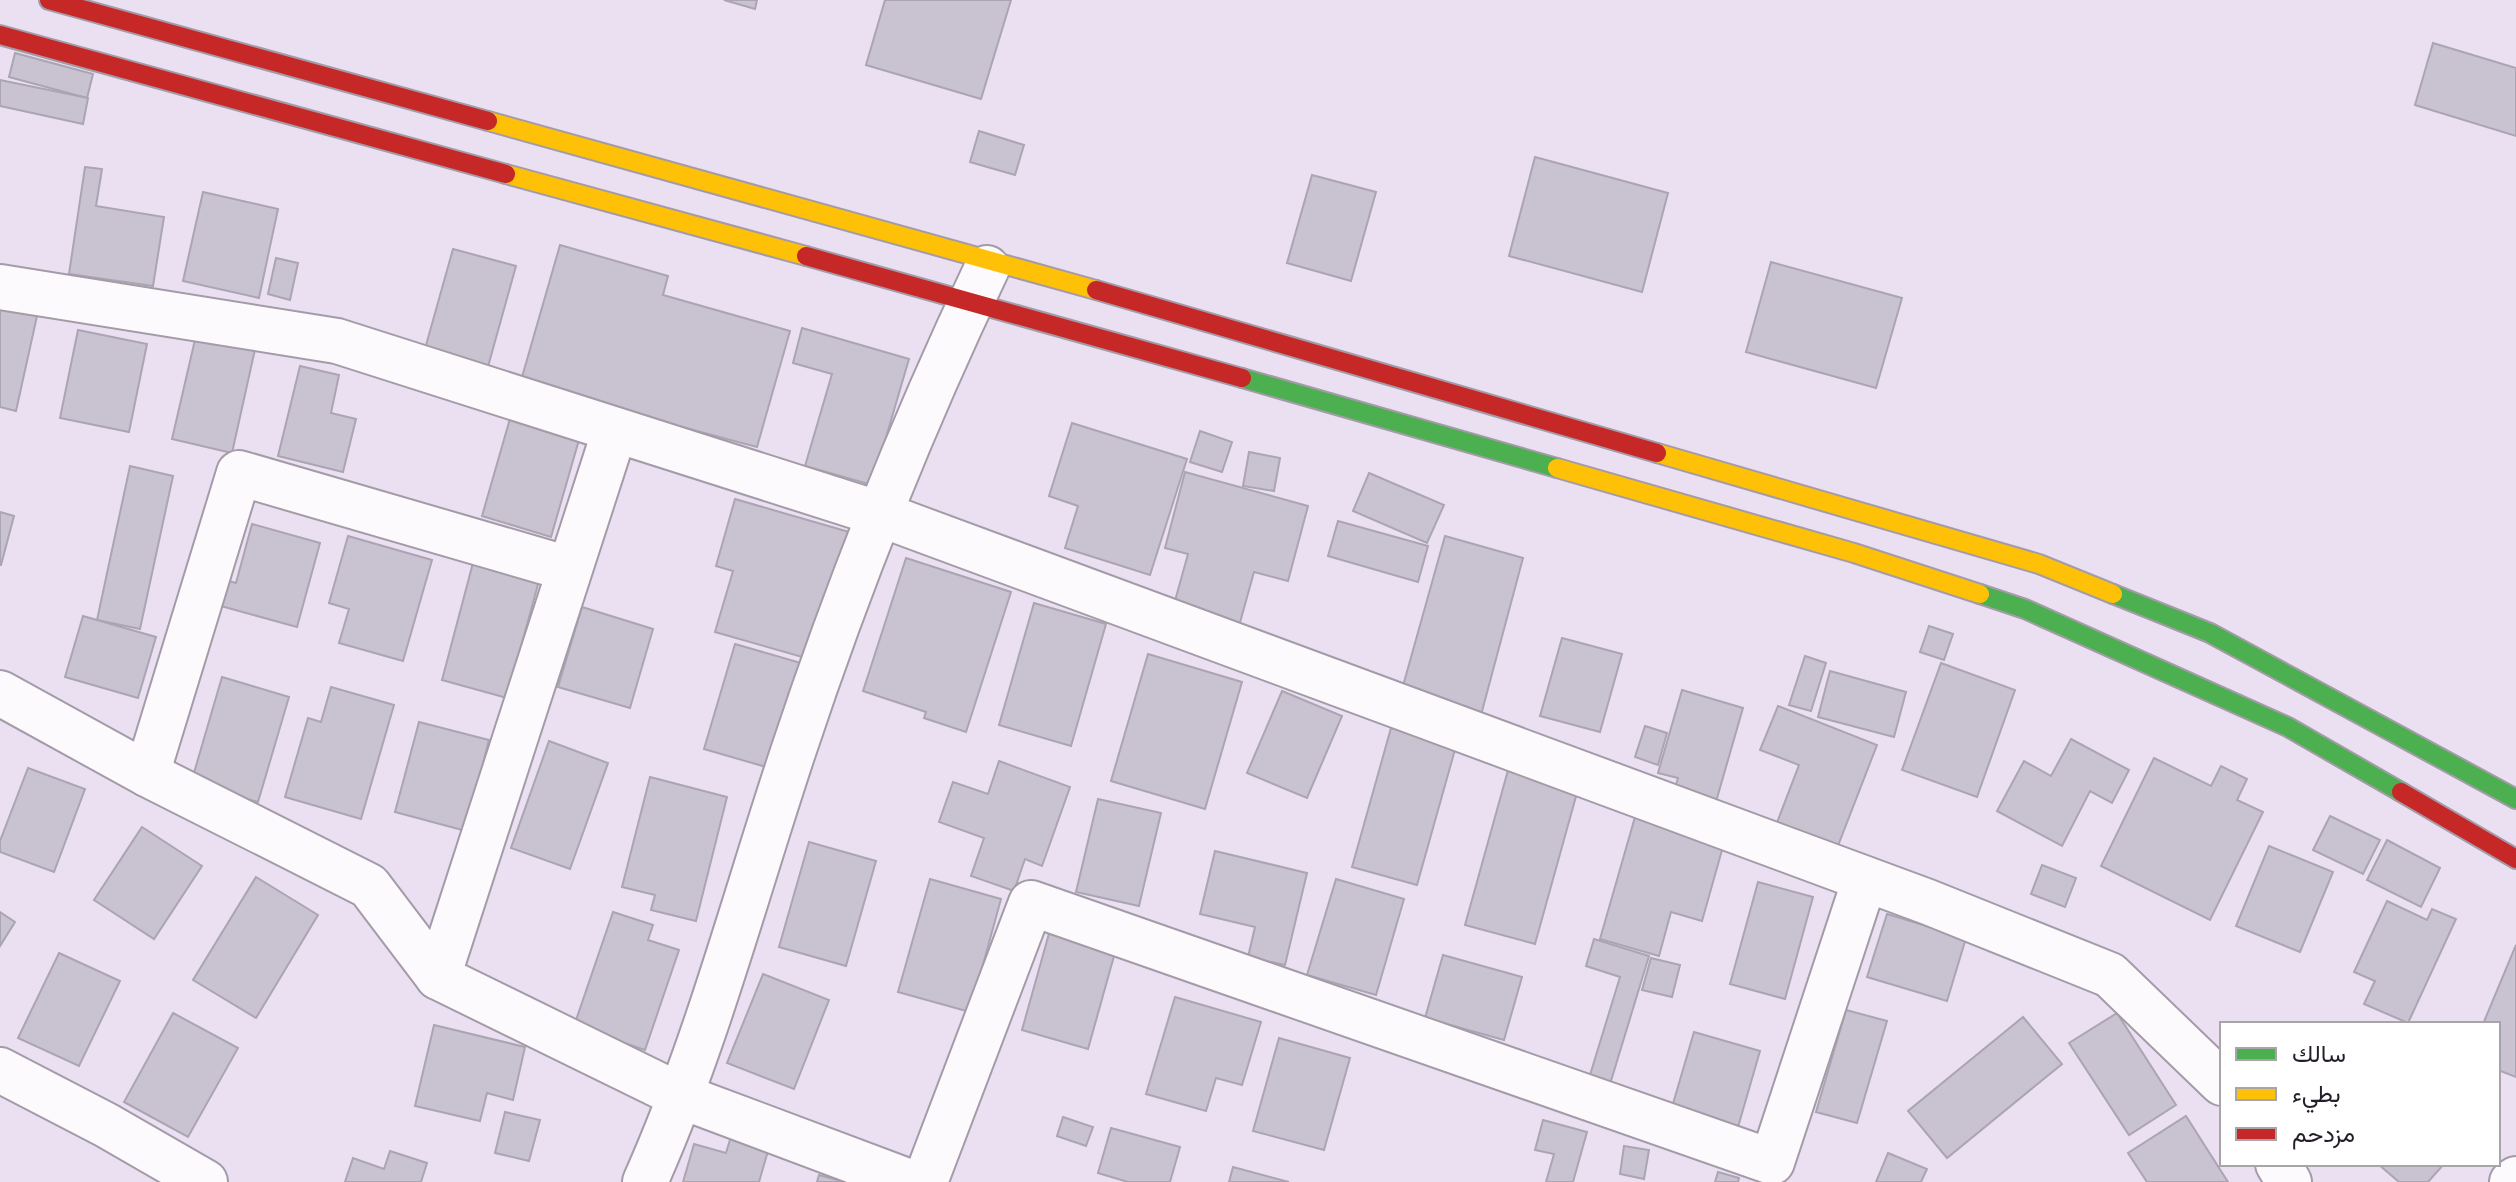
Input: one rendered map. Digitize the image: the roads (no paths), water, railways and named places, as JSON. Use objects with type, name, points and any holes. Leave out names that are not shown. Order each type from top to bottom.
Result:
[{"type":"main road","points":[[49,0],[991,260],[2039,564],[2210,633],[2516,799]]},
{"type":"main road","points":[[0,35],[971,301],[1854,553],[2025,609],[2288,727],[2516,859]]},
{"type":"street","points":[[645,1182],[683,1097],[793,751],[877,513],[991,260]]},
{"type":"street","points":[[0,287],[337,341],[877,513],[1865,879],[2110,975],[2220,1081]]},
{"type":"street","points":[[438,977],[615,430]]},
{"type":"street","points":[[147,774],[239,473],[569,569]]},
{"type":"street","points":[[0,693],[147,774],[369,886],[438,977],[683,1097],[910,1182]]},
{"type":"street","points":[[925,1182],[1031,903],[1768,1172],[1865,879]]},
{"type":"street","points":[[0,1070],[106,1125],[205,1182]]}]
